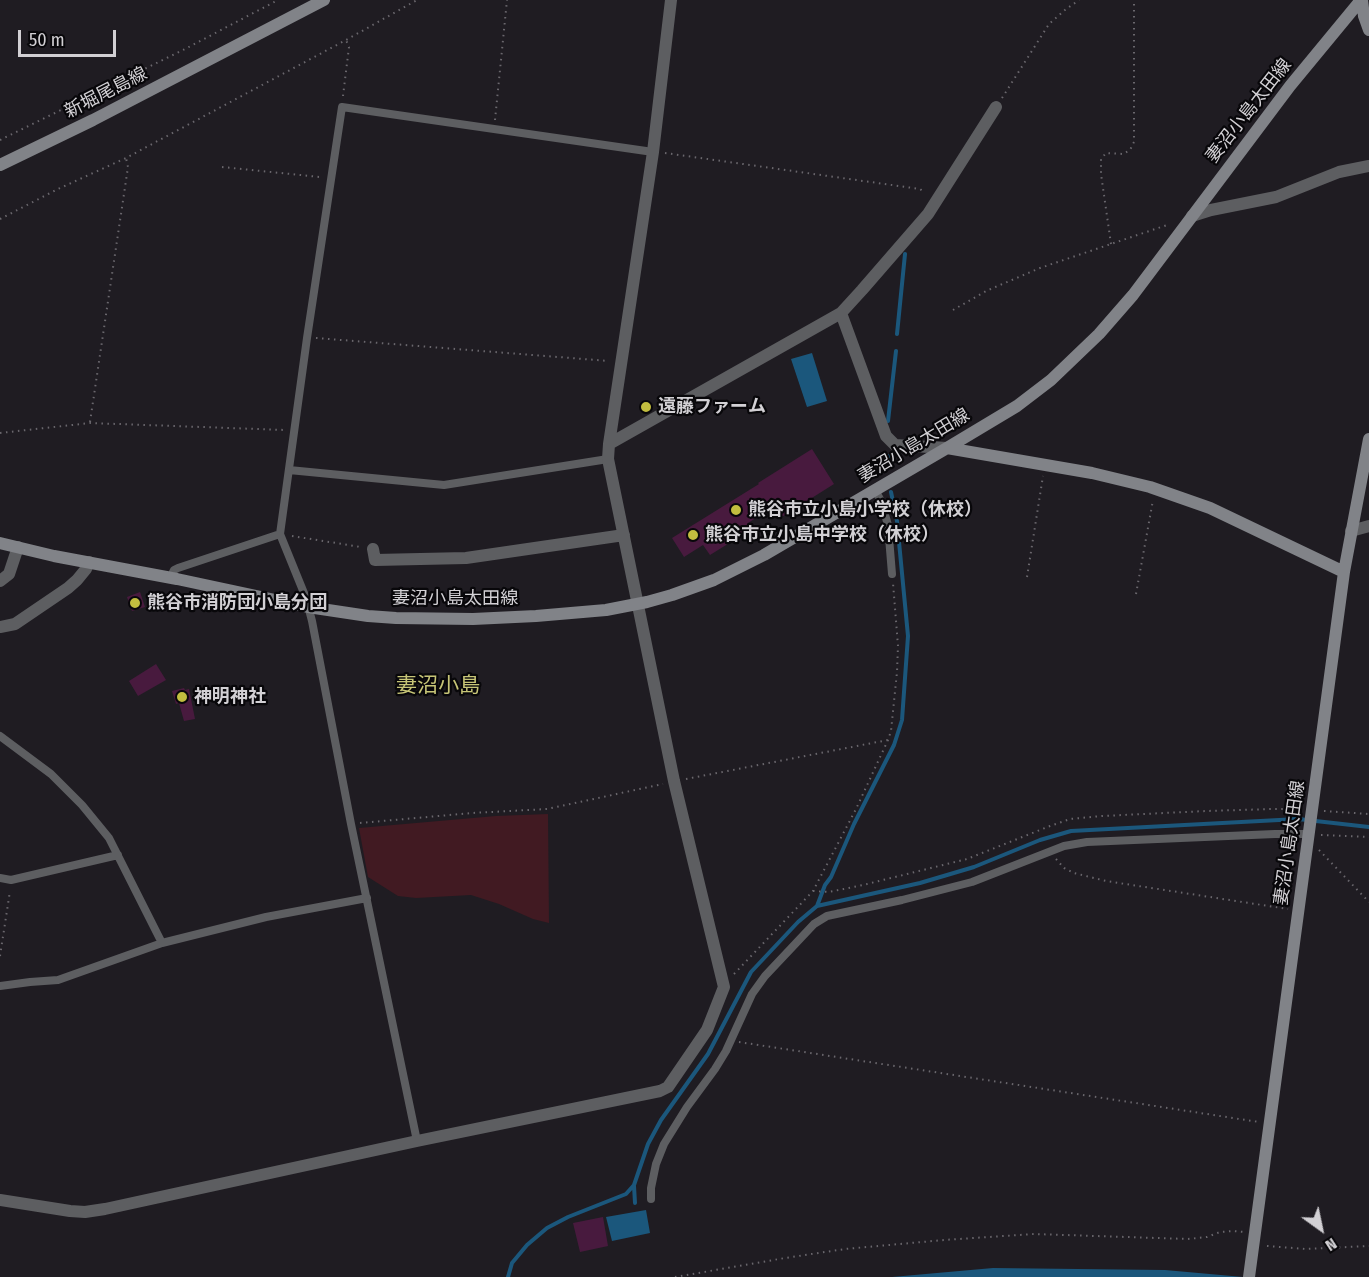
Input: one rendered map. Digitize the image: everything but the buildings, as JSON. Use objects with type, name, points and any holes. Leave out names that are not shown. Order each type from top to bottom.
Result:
[{"type":"main road","name":"新堀尾島線","points":[[0,165],[93,120],[324,0]]},
{"type":"main road","name":"妻沼小島太田線","points":[[1361,0],[1369,30]]},
{"type":"main road","name":"妻沼小島太田線","points":[[0,543],[308,607],[396,618],[473,619],[606,610],[639,604],[729,573],[947,448],[1034,394],[1070,363],[1128,301],[1290,86],[1361,0]]},
{"type":"main road","name":"妻沼小島太田線","points":[[1249,1277],[1256,1244],[1344,572],[1369,439]]},
{"type":"main road","points":[[947,448],[1092,473],[1155,488],[1210,508],[1344,572]]},
{"type":"street","points":[[0,1200],[70,1211],[86,1212],[105,1209],[417,1140],[660,1091],[668,1086],[707,1030],[724,987],[674,781],[608,459],[653,152],[671,0]]},
{"type":"street","points":[[609,444],[841,312],[928,214],[996,108]]},
{"type":"street","points":[[1192,216],[1276,197],[1339,172],[1369,166]]},
{"type":"street","points":[[841,312],[886,436],[895,445],[947,448]]},
{"type":"street","points":[[1351,531],[1369,526]]},
{"type":"street","points":[[373,549],[375,560],[466,558],[624,535]]},
{"type":"street","points":[[0,581],[9,574],[18,547]]},
{"type":"street","points":[[0,627],[15,624],[68,588],[86,569],[89,562]]},
{"type":"lane","points":[[417,1140],[306,598],[280,534],[342,107],[653,152]]},
{"type":"lane","points":[[289,470],[444,485],[608,459]]},
{"type":"lane","points":[[875,490],[888,525],[892,574]]},
{"type":"lane","points":[[170,578],[174,570],[178,568],[280,534]]},
{"type":"lane","points":[[0,736],[51,774],[82,805],[109,838],[162,943]]},
{"type":"lane","points":[[651,1199],[656,1164],[664,1144],[714,1069],[752,994],[765,976],[814,924],[827,916],[963,885],[1064,846],[1087,842],[1275,834],[1309,837]]},
{"type":"lane","points":[[0,878],[10,880],[118,855]]},
{"type":"lane","points":[[0,986],[58,980],[162,943],[266,917],[367,898]]},
{"type":"path","points":[[0,140],[185,50],[278,0]]},
{"type":"path","points":[[0,219],[126,158],[417,0]]},
{"type":"path","points":[[494,129],[507,0]]},
{"type":"path","points":[[996,108],[1049,24],[1079,0]]},
{"type":"path","points":[[1111,244],[1101,159],[1106,153],[1123,154],[1130,150],[1134,142],[1134,0]]},
{"type":"path","points":[[342,107],[349,46],[346,40]]},
{"type":"path","points":[[653,152],[920,189],[937,200]]},
{"type":"path","points":[[90,423],[128,167],[126,158]]},
{"type":"path","points":[[222,167],[332,178]]},
{"type":"path","points":[[953,310],[986,291],[1040,268],[1172,223]]},
{"type":"path","points":[[307,338],[621,362]]},
{"type":"path","points":[[0,433],[90,423],[295,430]]},
{"type":"path","points":[[1027,577],[1044,464]]},
{"type":"path","points":[[1136,594],[1155,488]]},
{"type":"path","points":[[280,534],[373,549]]},
{"type":"path","points":[[724,987],[732,975],[813,891],[856,809],[888,740],[894,707],[898,646],[892,574]]},
{"type":"path","points":[[351,824],[472,813],[547,810],[674,781],[888,740]]},
{"type":"path","points":[[1309,837],[1369,837]]},
{"type":"path","points":[[1309,837],[1318,850],[1369,902]]},
{"type":"path","points":[[1050,851],[1064,868],[1085,876],[1299,911]]},
{"type":"path","points":[[0,956],[11,888],[10,880]]},
{"type":"path","points":[[730,1041],[1270,1124]]},
{"type":"path","points":[[675,1277],[845,1250],[1034,1234],[1188,1239],[1233,1231],[1256,1244],[1279,1248],[1369,1246]]},
{"type":"shaded area","points":[[548,814],[549,923],[471,895],[416,898],[398,896],[368,877],[359,828],[496,816]]},
{"type":"water","points":[[812,353],[827,401],[807,407],[791,359]]},
{"type":"water","points":[[646,1210],[650,1233],[612,1241],[606,1217]]},
{"type":"water","points":[[993,1268],[1165,1270],[1243,1277],[892,1277]]},
{"type":"waterway","points":[[897,334],[905,254]]},
{"type":"waterway","points":[[888,421],[896,351]]},
{"type":"waterway","points":[[888,456],[888,468]]},
{"type":"waterway","points":[[817,906],[854,824],[894,745],[902,720],[908,636],[897,521],[891,492]]},
{"type":"waterway","points":[[508,1277],[512,1263],[527,1245],[547,1228],[568,1217],[626,1194],[634,1185],[648,1144],[661,1120],[708,1054],[751,972],[798,922],[817,906],[920,883],[974,867],[1040,840],[1071,831],[1298,819],[1369,827]]},
{"type":"waterway","points":[[634,1186],[635,1203]]},
{"type":"place","name":"遠藤ファーム","points":[[646,407]]},
{"type":"place","name":"熊谷市立小島小学校（休校）","points":[[736,510]]},
{"type":"place","name":"熊谷市立小島中学校（休校）","points":[[693,535]]},
{"type":"place","name":"熊谷市消防団小島分団","points":[[135,603]]},
{"type":"place","name":"神明神社","points":[[182,697]]},
{"type":"district","name":"妻沼小島","points":[[438,686]]}]
